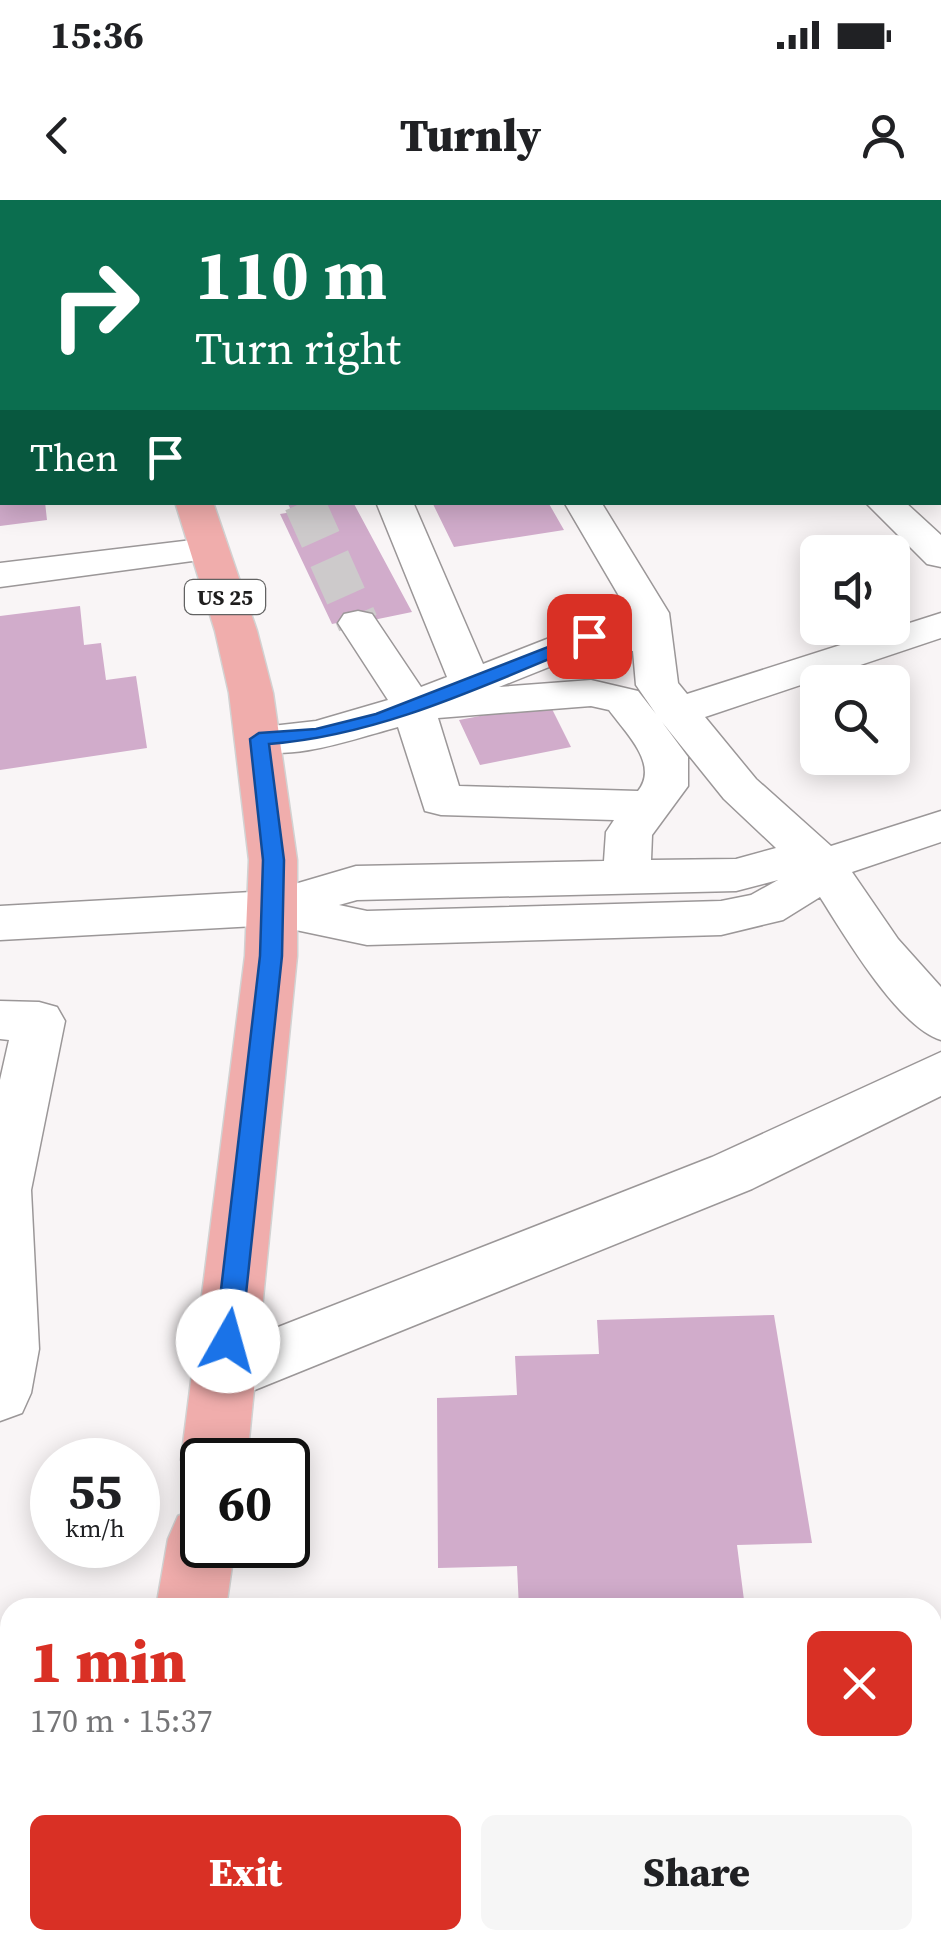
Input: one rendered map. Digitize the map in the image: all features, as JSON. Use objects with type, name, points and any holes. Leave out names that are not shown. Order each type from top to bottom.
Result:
[{"type":"main road","name":"US 25","points":[[195,505],[236,631],[259,739],[274,860],[271,956],[217,1438]]},
{"type":"main road","points":[[193,1598],[197,1568]]},
{"type":"street","points":[[395,505],[471,684]]},
{"type":"street","points":[[584,505],[650,613],[656,685],[740,789],[823,865],[882,952],[941,1020]]},
{"type":"street","points":[[886,505],[941,556]]},
{"type":"street","points":[[0,575],[209,549]]},
{"type":"street","points":[[358,622],[413,707],[441,800],[647,806],[666,786],[666,757],[623,700],[591,693],[413,707]]},
{"type":"street","points":[[676,712],[941,625]]},
{"type":"street","points":[[259,739],[347,729],[413,707],[589,636],[652,640]]},
{"type":"street","points":[[647,806],[669,836],[659,893]]},
{"type":"street","points":[[0,922],[272,908],[356,883],[659,893],[720,918],[767,909],[796,894],[823,865],[941,826]]},
{"type":"street","points":[[272,908],[367,928],[659,893]]},
{"type":"street","points":[[0,1020],[40,1021],[2,1190],[8,1349],[0,1393]]},
{"type":"street","points":[[224,1375],[732,1173],[941,1072]]},
{"type":"building","points":[[0,505],[45,505],[47,520],[0,526]]},
{"type":"building","points":[[288,505],[355,505],[412,612],[349,625],[347,621],[332,624],[280,514],[292,512]]},
{"type":"building","points":[[433,505],[550,505],[564,530],[454,547]]},
{"type":"building","points":[[80,606],[84,645],[101,643],[106,680],[136,676],[147,748],[0,770],[0,616]]},
{"type":"building","points":[[549,703],[571,747],[480,765],[459,720]]},
{"type":"building","points":[[774,1315],[812,1543],[737,1545],[744,1598],[519,1598],[517,1566],[438,1568],[437,1398],[517,1395],[515,1356],[599,1354],[597,1320]]},
{"type":"tunnel","points":[[305,505],[358,623]]},
{"type":"route","points":[[228,1341],[271,956],[274,860],[259,739],[347,729],[589,636]]}]
